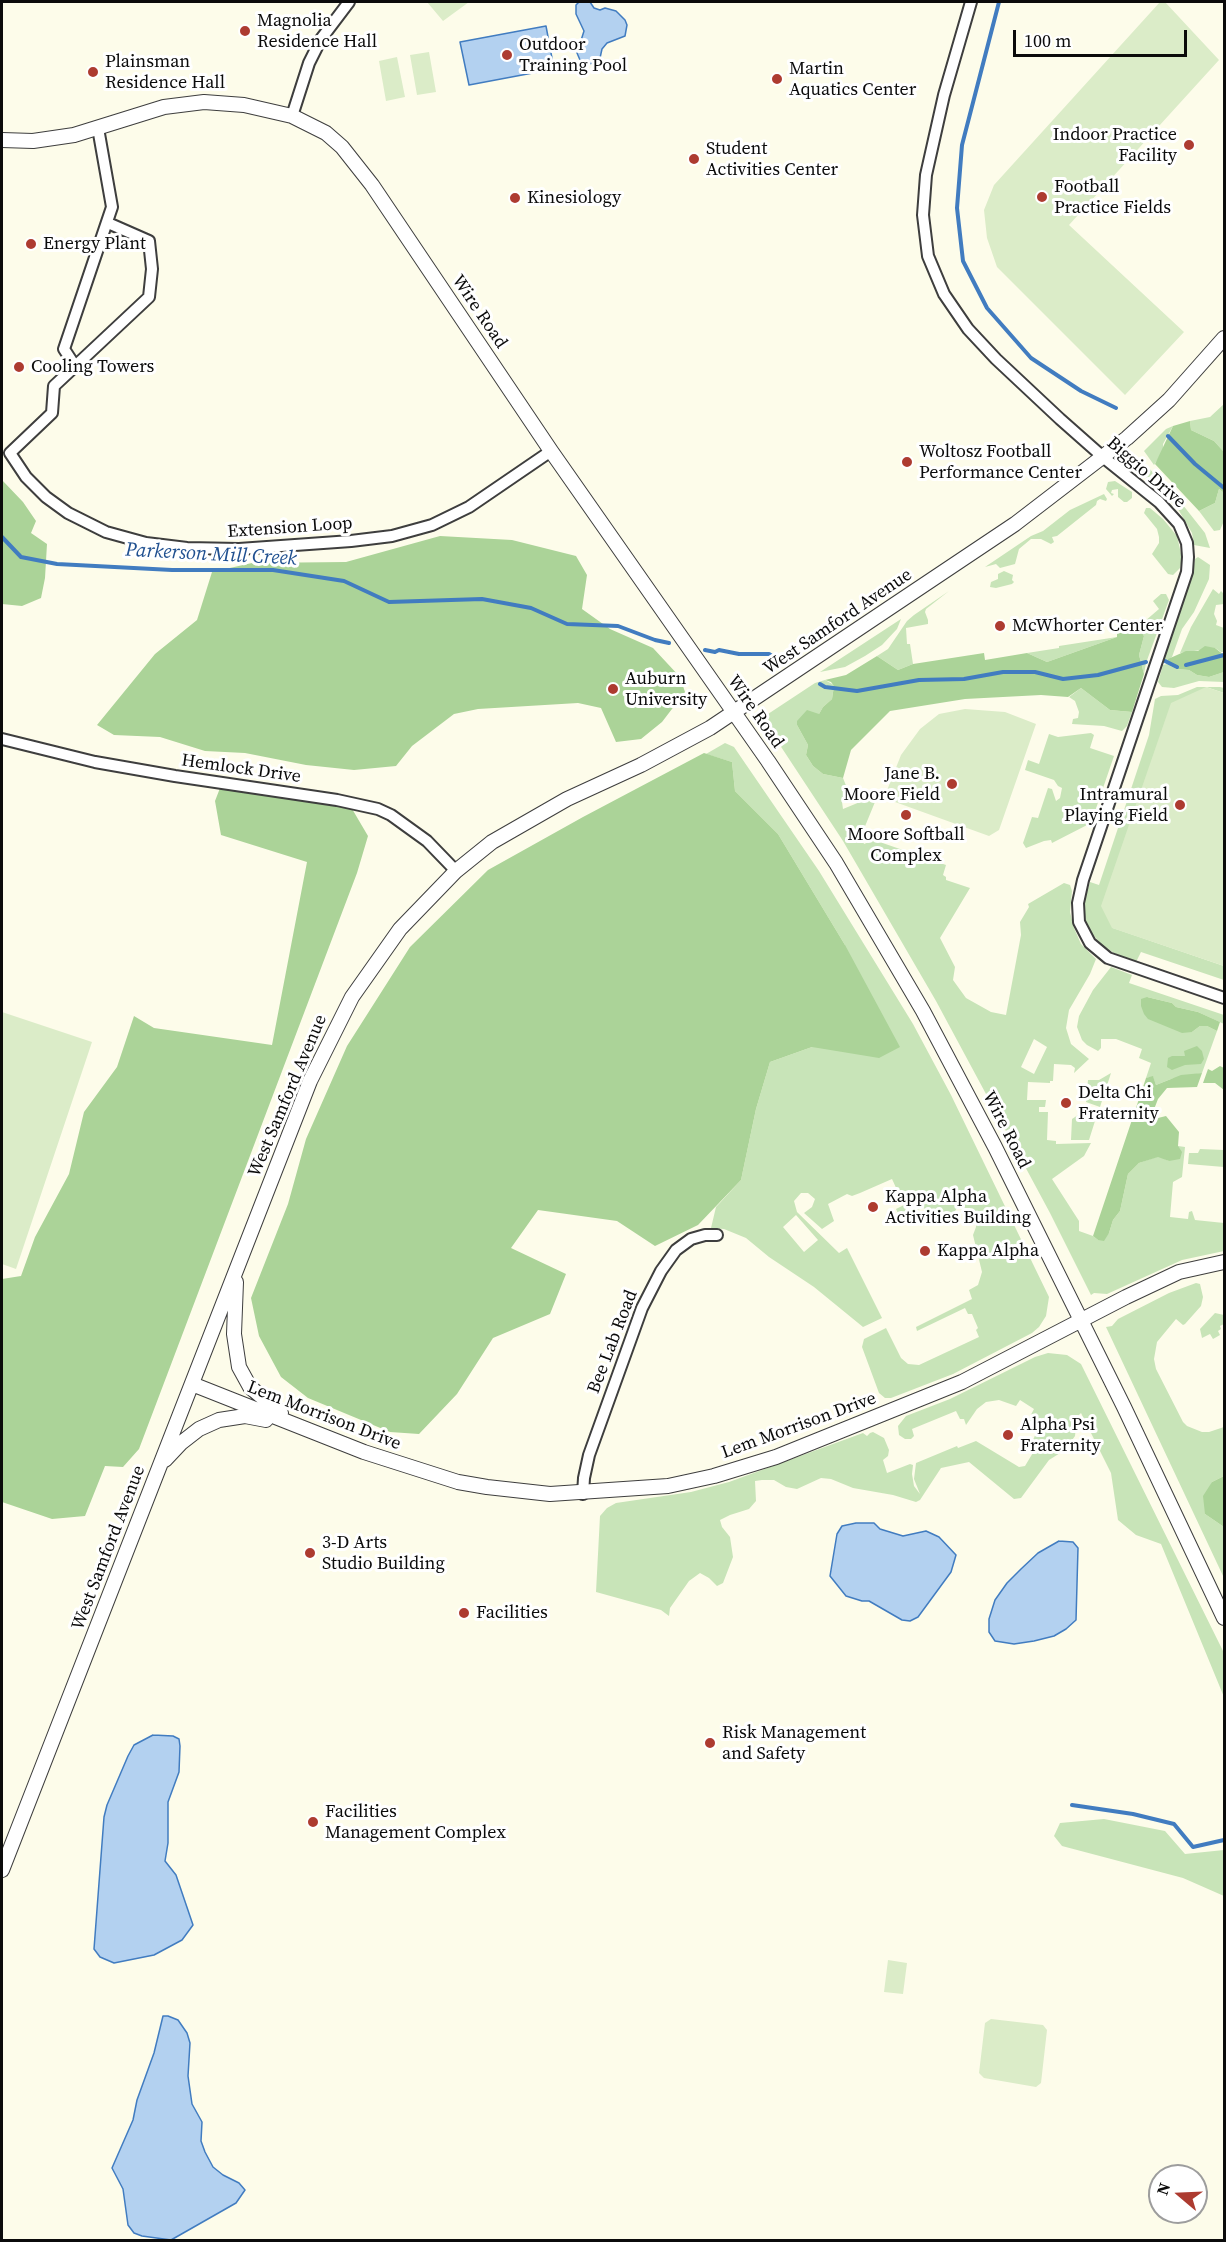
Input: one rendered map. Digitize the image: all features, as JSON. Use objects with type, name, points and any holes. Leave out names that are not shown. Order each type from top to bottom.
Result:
[{"type":"street","points":[[292,116],[309,63],[321,39],[349,2]]},
{"type":"street","name":"Biggio Drive","points":[[971,2],[944,95],[926,175],[923,215],[928,256],[944,294],[968,329],[996,360],[1103,457],[1159,502],[1179,524],[1187,543],[1188,556],[1184,580],[1083,880],[1078,903],[1079,922],[1090,943],[1108,958],[1224,998]]},
{"type":"street","name":"Wire Road","points":[[2,140],[33,141],[74,135],[164,107],[204,102],[244,105],[292,116],[326,133],[342,147],[359,168],[551,451],[836,863],[923,1011],[995,1147],[1224,1618]]},
{"type":"street","points":[[75,366],[64,349],[112,207],[98,128]]},
{"type":"street","name":"Extension Loop","points":[[108,223],[149,241],[152,269],[149,297],[54,386],[52,413],[10,453],[26,477],[46,497],[68,513],[106,532],[146,543],[187,548],[239,549],[392,536],[432,525],[469,507],[551,451]]},
{"type":"street","name":"West Samford Avenue","points":[[2,1870],[310,1081],[343,1013],[374,963],[400,929],[456,871],[516,827],[710,728],[1015,524],[1103,457],[1169,400],[1224,338]]},
{"type":"street","name":"Hemlock Drive","points":[[2,739],[95,762],[336,800],[378,809],[392,815],[427,841],[456,871]]},
{"type":"street","name":"Bee Lab Road","points":[[583,1494],[589,1455],[646,1299],[661,1271],[676,1251],[691,1239],[705,1235],[717,1235]]},
{"type":"street","name":"Lem Morrison Drive","points":[[192,1384],[399,1465],[458,1482],[519,1492],[550,1494],[583,1494],[668,1486],[714,1476],[776,1457],[962,1382],[1179,1272],[1224,1262]]},
{"type":"street","points":[[236,1272],[234,1334],[239,1366],[250,1387],[295,1424]]},
{"type":"street","points":[[160,1466],[199,1429],[219,1420],[245,1416],[295,1424]]},
{"type":"green space","points":[[427,2],[469,2],[443,21]]},
{"type":"green space","name":"Football Practice Fields","points":[[1160,2],[1165,2],[1219,60],[1069,225],[1184,332],[1125,395],[997,267],[987,238],[984,210],[994,185]]},
{"type":"green space","points":[[429,52],[436,92],[417,95],[410,55]]},
{"type":"green space","points":[[397,57],[405,97],[386,101],[379,61]]},
{"type":"green space","points":[[1224,404],[1224,452],[1214,441],[1191,430],[1190,421],[1210,417]]},
{"type":"green space","points":[[1190,421],[1191,430],[1214,441],[1224,452],[1224,493],[1219,489],[1215,503],[1199,511],[1155,464],[1173,426]]},
{"type":"green space","points":[[1173,426],[1163,444],[1163,451],[1154,465],[1144,451],[1166,429]]},
{"type":"green space","points":[[1139,458],[1175,495],[1205,533],[1210,548],[1194,545],[1192,533],[1178,509],[1133,464]]},
{"type":"green space","points":[[2,480],[23,502],[36,521],[31,533],[47,544],[41,598],[22,606],[2,604]]},
{"type":"green space","points":[[1115,481],[1132,492],[1132,498],[1127,502],[1118,497],[1118,489],[1112,490],[1111,493],[1114,494],[1112,496],[1106,489],[1108,482]]},
{"type":"green space","points":[[1219,489],[1224,493],[1224,521],[1220,530],[1214,531],[1199,511],[1215,503]]},
{"type":"green space","points":[[1104,494],[1106,501],[1100,499],[1097,501],[1096,505],[1057,536],[1052,537],[1054,542],[1051,544],[1041,539],[1031,539],[1019,549],[1015,564],[1000,568],[996,564],[985,567],[1031,536],[1043,531],[1070,510]]},
{"type":"green space","points":[[1146,508],[1150,508],[1163,519],[1177,536],[1182,558],[1180,568],[1173,575],[1168,574],[1152,554],[1159,543],[1159,537],[1157,529],[1144,513]]},
{"type":"green space","points":[[440,536],[512,540],[576,556],[587,575],[582,609],[610,629],[653,648],[680,677],[685,692],[662,722],[641,739],[616,742],[601,708],[578,703],[478,709],[454,714],[412,746],[396,766],[354,770],[306,765],[245,753],[205,751],[160,737],[114,735],[97,725],[155,654],[197,620],[212,572],[252,563],[346,562]]},
{"type":"green space","points":[[1198,557],[1210,565],[1209,579],[1194,612],[1182,629],[1172,657],[1167,661],[1163,660],[1192,577],[1195,559]]},
{"type":"green space","points":[[1004,571],[1013,575],[1014,582],[996,588],[990,587],[991,582],[998,579],[998,574]]},
{"type":"green space","points":[[1213,589],[1219,594],[1221,591],[1224,594],[1224,604],[1216,605],[1214,614],[1216,625],[1224,628],[1224,652],[1215,648],[1180,653],[1191,627]]},
{"type":"green space","points":[[949,591],[926,609],[928,624],[906,628],[907,644],[910,644],[913,664],[898,670],[877,656],[888,649],[907,621]]},
{"type":"green space","points":[[1161,594],[1166,594],[1169,600],[1144,674],[1139,655],[1144,636],[1138,627],[1159,609],[1153,601]]},
{"type":"green space","points":[[901,619],[897,629],[882,645],[845,667],[820,672]]},
{"type":"green space","points":[[1120,626],[1129,631],[1138,627],[1144,636],[1139,655],[1144,674],[1132,712],[1110,710],[1081,688],[1068,697],[1041,695],[965,699],[890,711],[851,750],[843,778],[823,774],[813,766],[806,755],[808,745],[797,721],[807,710],[819,714],[832,699],[834,686],[825,680],[846,675],[877,656],[898,670],[913,664],[984,653],[985,660],[1027,653],[1047,662],[1117,637],[1117,628]]},
{"type":"green space","points":[[1117,637],[1047,662],[1027,653],[1059,648],[1059,646]]},
{"type":"green space","points":[[1205,646],[1215,648],[1224,655],[1224,672],[1209,677],[1197,675],[1189,670],[1177,669],[1167,664],[1168,659],[1186,651],[1198,651]]},
{"type":"green space","points":[[1167,664],[1177,669],[1189,670],[1197,675],[1209,677],[1224,672],[1224,682],[1199,681],[1174,688],[1162,687],[1158,682],[1163,665]]},
{"type":"green space","points":[[825,680],[834,685],[832,699],[819,714],[814,714],[797,725],[808,745],[806,755],[813,766],[823,774],[843,778],[851,798],[842,802],[843,809],[872,797],[875,802],[861,836],[864,844],[874,840],[946,865],[943,875],[946,880],[970,888],[940,938],[955,967],[953,980],[966,998],[991,1012],[1006,1015],[1021,935],[1020,922],[1029,907],[1028,904],[1064,883],[1070,885],[1072,891],[1070,912],[1074,928],[1081,944],[1096,959],[1069,1010],[1066,1028],[1071,1044],[1089,1059],[1074,1073],[1075,1068],[1071,1065],[1054,1064],[1053,1081],[1050,1083],[1028,1082],[1027,1100],[1046,1100],[1045,1107],[1039,1107],[1039,1112],[1048,1112],[1047,1140],[1056,1141],[1056,1144],[1091,1143],[1084,1156],[1052,1179],[1079,1221],[1079,1231],[1098,1240],[1109,1233],[1113,1220],[1120,1211],[1128,1174],[1139,1163],[1159,1156],[1169,1161],[1178,1146],[1185,1147],[1182,1177],[1173,1182],[1170,1217],[1188,1219],[1189,1212],[1192,1211],[1195,1220],[1224,1223],[1224,1251],[1182,1260],[1107,1294],[1094,1293],[1091,1295],[1050,1213],[936,1001],[843,841],[768,727],[768,714],[815,683]],"holes":[[[1034,1039],[1047,1047],[1034,1074],[1021,1067]]]},
{"type":"green space","points":[[1197,687],[1206,687],[1113,928],[1224,966],[1224,980],[1141,952],[1136,962],[1114,953],[1093,935],[1086,922],[1084,911],[1090,882],[1099,885],[1149,735],[1155,699],[1161,696],[1178,695]]},
{"type":"green space","points":[[1206,687],[1224,688],[1224,693]]},
{"type":"green space","name":"Intramural Playing Field","points":[[1206,687],[1224,693],[1224,966],[1112,928],[1101,906],[1171,703]]},
{"type":"green space","points":[[1081,688],[1110,710],[1132,712],[1127,726],[1122,731],[1104,726],[1072,724],[1073,719],[1078,718],[1079,712],[1075,701],[1069,697]]},
{"type":"green space","name":"Jane B. Moore Field","points":[[965,709],[1005,712],[1036,724],[999,830],[989,836],[884,798],[901,755],[920,729],[939,714]]},
{"type":"green space","points":[[1091,733],[1094,735],[1090,748],[1114,756],[1091,823],[1052,843],[1051,840],[1044,841],[1026,848],[1023,843],[1032,817],[1038,818],[1048,788],[1052,789],[1056,801],[1060,798],[1062,788],[1054,780],[1025,770],[1028,760],[1039,764],[1049,734],[1058,737]]},
{"type":"green space","points":[[725,743],[734,747],[819,871],[913,1024],[951,1095],[1049,1297],[1046,1316],[1032,1333],[953,1374],[891,1398],[885,1398],[879,1393],[862,1347],[864,1339],[886,1328],[901,1358],[908,1364],[919,1365],[979,1337],[972,1314],[968,1314],[965,1308],[917,1331],[916,1327],[972,1299],[969,1290],[978,1285],[982,1272],[973,1235],[976,1217],[972,1213],[957,1208],[949,1220],[939,1216],[933,1218],[924,1208],[912,1211],[901,1219],[896,1209],[904,1205],[892,1179],[852,1196],[847,1194],[828,1204],[834,1221],[822,1229],[804,1213],[812,1207],[815,1199],[808,1193],[801,1193],[794,1201],[797,1212],[839,1253],[847,1248],[882,1318],[863,1327],[814,1287],[769,1257],[746,1238],[724,1229],[711,1228],[716,1207],[741,1180],[756,1109],[770,1062],[812,1047],[845,945],[778,834],[735,791],[732,762],[706,754]],"holes":[[[796,1215],[818,1240],[804,1252],[783,1227]]]},
{"type":"green space","points":[[704,753],[732,762],[735,791],[778,834],[845,945],[900,1047],[879,1058],[812,1047],[770,1062],[756,1109],[741,1180],[698,1225],[655,1246],[617,1221],[538,1210],[511,1248],[566,1274],[550,1314],[493,1338],[457,1394],[419,1434],[390,1432],[308,1398],[281,1377],[259,1336],[251,1298],[288,1204],[306,1139],[347,1046],[410,947],[488,870]]},
{"type":"green space","points":[[222,783],[348,802],[368,836],[357,873],[139,1449],[123,1467],[105,1466],[85,1516],[52,1519],[2,1502],[2,1279],[21,1276],[35,1237],[69,1174],[84,1112],[117,1067],[134,1016],[154,1028],[272,1045],[307,862],[221,835],[215,801]]},
{"type":"green space","points":[[1111,967],[1132,975],[1129,983],[1224,1015],[1224,1024],[1198,1012],[1147,997],[1192,1032],[1200,1026],[1207,1026],[1217,1031],[1202,1073],[1171,1079],[1156,1085],[1153,1077],[1146,1078],[1151,1063],[1139,1058],[1142,1049],[1116,1039],[1101,1039],[1101,1048],[1098,1051],[1082,1040],[1077,1027],[1079,1016],[1093,990]]},
{"type":"green space","points":[[1147,997],[1172,1003],[1176,1007],[1198,1012],[1220,1022],[1217,1031],[1207,1026],[1200,1026],[1192,1032],[1182,1033],[1148,1019],[1141,1006],[1141,999]]},
{"type":"green space","points":[[2,1012],[92,1042],[16,1269],[2,1264]]},
{"type":"green space","points":[[1197,1046],[1202,1051],[1204,1059],[1201,1064],[1185,1065],[1172,1070],[1167,1067],[1168,1058],[1185,1056],[1184,1051]]},
{"type":"green space","points":[[1220,1066],[1224,1068],[1224,1090],[1215,1083],[1203,1083],[1208,1069],[1212,1071]]},
{"type":"green space","points":[[1111,1073],[1100,1107],[1086,1102],[1088,1080],[1099,1080]]},
{"type":"green space","points":[[1202,1073],[1197,1087],[1167,1088],[1158,1099],[1153,1112],[1158,1118],[1166,1116],[1179,1132],[1178,1146],[1182,1152],[1180,1159],[1169,1161],[1158,1157],[1139,1163],[1128,1174],[1120,1211],[1113,1220],[1109,1233],[1104,1241],[1098,1240],[1093,1236],[1146,1078],[1153,1076],[1156,1085],[1181,1075]]},
{"type":"green space","points":[[1078,1115],[1095,1121],[1089,1140],[1071,1140],[1072,1119]]},
{"type":"green space","points":[[1200,1149],[1224,1150],[1224,1167],[1188,1164],[1189,1153],[1198,1153]]},
{"type":"green space","points":[[1196,1283],[1200,1284],[1203,1297],[1201,1306],[1185,1324],[1183,1325],[1176,1319],[1157,1342],[1154,1359],[1156,1369],[1187,1426],[1202,1432],[1224,1427],[1224,1476],[1212,1482],[1205,1514],[1224,1527],[1224,1578],[1106,1327],[1112,1326],[1118,1319],[1169,1293]]},
{"type":"green space","points":[[1215,1313],[1224,1315],[1224,1324],[1218,1331],[1220,1335],[1213,1339],[1210,1334],[1202,1338],[1200,1329]]},
{"type":"green space","points":[[1048,1353],[1067,1355],[1081,1364],[1224,1653],[1224,1697],[1161,1544],[1136,1535],[1118,1520],[1111,1473],[1081,1413],[1077,1417],[1075,1436],[1065,1450],[1049,1460],[1021,1498],[1014,1499],[969,1462],[941,1468],[920,1500],[916,1502],[893,1495],[853,1488],[831,1479],[821,1478],[797,1489],[786,1487],[774,1480],[755,1481],[756,1501],[749,1509],[720,1520],[722,1527],[730,1537],[733,1557],[723,1583],[717,1586],[700,1573],[689,1581],[670,1608],[669,1616],[661,1610],[596,1592],[600,1516],[616,1503],[691,1492],[729,1482],[863,1433],[867,1436],[873,1432],[884,1438],[889,1450],[888,1456],[883,1460],[887,1473],[910,1464],[913,1465],[914,1486],[920,1494],[914,1479],[916,1463],[957,1446],[958,1448],[976,1441],[1019,1467],[1025,1466],[1034,1451],[1031,1445],[1036,1433],[1027,1422],[1034,1409],[1020,1400],[1016,1406],[999,1400],[986,1402],[977,1409],[966,1425],[964,1419],[960,1419],[956,1411],[912,1429],[914,1436],[911,1439],[905,1439],[899,1435],[898,1426],[906,1416],[950,1399],[1035,1357]]},
{"type":"green space","points":[[1224,1476],[1224,1527],[1205,1514],[1203,1496],[1212,1482]]},
{"type":"green space","points":[[1104,1819],[1165,1831],[1185,1854],[1224,1850],[1224,1896],[1183,1878],[1062,1846],[1054,1836],[1060,1823]]},
{"type":"green space","points":[[888,1960],[907,1963],[903,1994],[884,1992]]},
{"type":"green space","points":[[991,2019],[1043,2025],[1047,2030],[1041,2083],[1036,2087],[984,2078],[979,2073],[985,2023]]},
{"type":"water","points":[[579,2],[590,2],[594,8],[600,10],[605,8],[616,11],[627,25],[625,36],[607,43],[595,63],[587,64],[580,60],[577,53],[584,31],[576,14],[576,5]]},
{"type":"water","name":"Outdoor Training Pool","points":[[546,26],[554,69],[469,85],[460,42]]},
{"type":"water","points":[[874,1523],[880,1529],[903,1536],[926,1531],[939,1537],[956,1555],[951,1572],[918,1617],[910,1621],[902,1620],[869,1601],[846,1596],[830,1576],[837,1534],[842,1526]]},
{"type":"water","points":[[1059,1541],[1073,1542],[1078,1548],[1076,1620],[1054,1636],[1014,1644],[995,1641],[989,1632],[989,1619],[995,1600],[1007,1583],[1038,1553]]},
{"type":"water","points":[[153,1735],[173,1736],[179,1739],[179,1772],[168,1802],[168,1843],[165,1861],[176,1875],[193,1925],[182,1940],[154,1955],[114,1963],[100,1957],[94,1949],[104,1817],[107,1805],[134,1745]]},
{"type":"water","points":[[163,2016],[178,2020],[187,2033],[190,2043],[188,2076],[192,2104],[202,2122],[201,2141],[205,2152],[213,2167],[239,2183],[245,2190],[236,2203],[171,2240],[134,2233],[128,2225],[123,2189],[112,2168],[133,2120]]},
{"type":"waterway","name":"Parkerson Mill Creek","points":[[999,2],[962,145],[957,208],[963,261],[987,308],[1031,358],[1081,391],[1116,408]]},
{"type":"waterway","name":"Parkerson Mill Creek","points":[[1168,436],[1195,464],[1224,488]]},
{"type":"waterway","name":"Parkerson Mill Creek","points":[[2,537],[21,557],[57,564],[172,570],[273,570],[344,581],[389,602],[482,599],[531,608],[567,624],[618,626],[669,643]]},
{"type":"waterway","name":"Parkerson Mill Creek","points":[[705,650],[739,654],[769,654],[784,663]]},
{"type":"waterway","name":"Parkerson Mill Creek","points":[[1186,665],[1224,655]]},
{"type":"waterway","name":"Parkerson Mill Creek","points":[[1165,661],[1177,667]]},
{"type":"waterway","name":"Parkerson Mill Creek","points":[[820,684],[825,687],[857,691],[919,680],[964,679],[1003,672],[1035,672],[1063,679],[1098,675],[1146,662]]},
{"type":"waterway","points":[[1072,1805],[1133,1814],[1174,1824],[1193,1847],[1224,1840]]},
{"type":"place","name":"Magnolia Residence Hall","points":[[245,31]]},
{"type":"place","name":"Outdoor Training Pool","points":[[507,55]]},
{"type":"place","name":"Plainsman Residence Hall","points":[[93,72]]},
{"type":"place","name":"Martin Aquatics Center","points":[[777,79]]},
{"type":"place","name":"Indoor Practice Facility","points":[[1189,145]]},
{"type":"place","name":"Student Activities Center","points":[[694,159]]},
{"type":"place","name":"Football Practice Fields","points":[[1042,197]]},
{"type":"place","name":"Kinesiology","points":[[515,198]]},
{"type":"place","name":"Energy Plant","points":[[31,244]]},
{"type":"place","name":"Cooling Towers","points":[[19,367]]},
{"type":"place","name":"Woltosz Football Performance Center","points":[[907,462]]},
{"type":"place","name":"McWhorter Center","points":[[1000,626]]},
{"type":"place","name":"Auburn University","points":[[613,689]]},
{"type":"place","name":"Jane B. Moore Field","points":[[952,784]]},
{"type":"place","name":"Intramural Playing Field","points":[[1180,805]]},
{"type":"place","name":"Moore Softball Complex","points":[[906,815]]},
{"type":"place","name":"Delta Chi Fraternity","points":[[1066,1103]]},
{"type":"place","name":"Kappa Alpha Activities Building","points":[[873,1207]]},
{"type":"place","name":"Kappa Alpha","points":[[925,1251]]},
{"type":"place","name":"Alpha Psi Fraternity","points":[[1008,1435]]},
{"type":"place","name":"3-D Arts Studio Building","points":[[310,1553]]},
{"type":"place","name":"Facilities","points":[[464,1613]]},
{"type":"place","name":"Risk Management and Safety","points":[[710,1743]]},
{"type":"place","name":"Facilities Management Complex","points":[[313,1822]]}]
